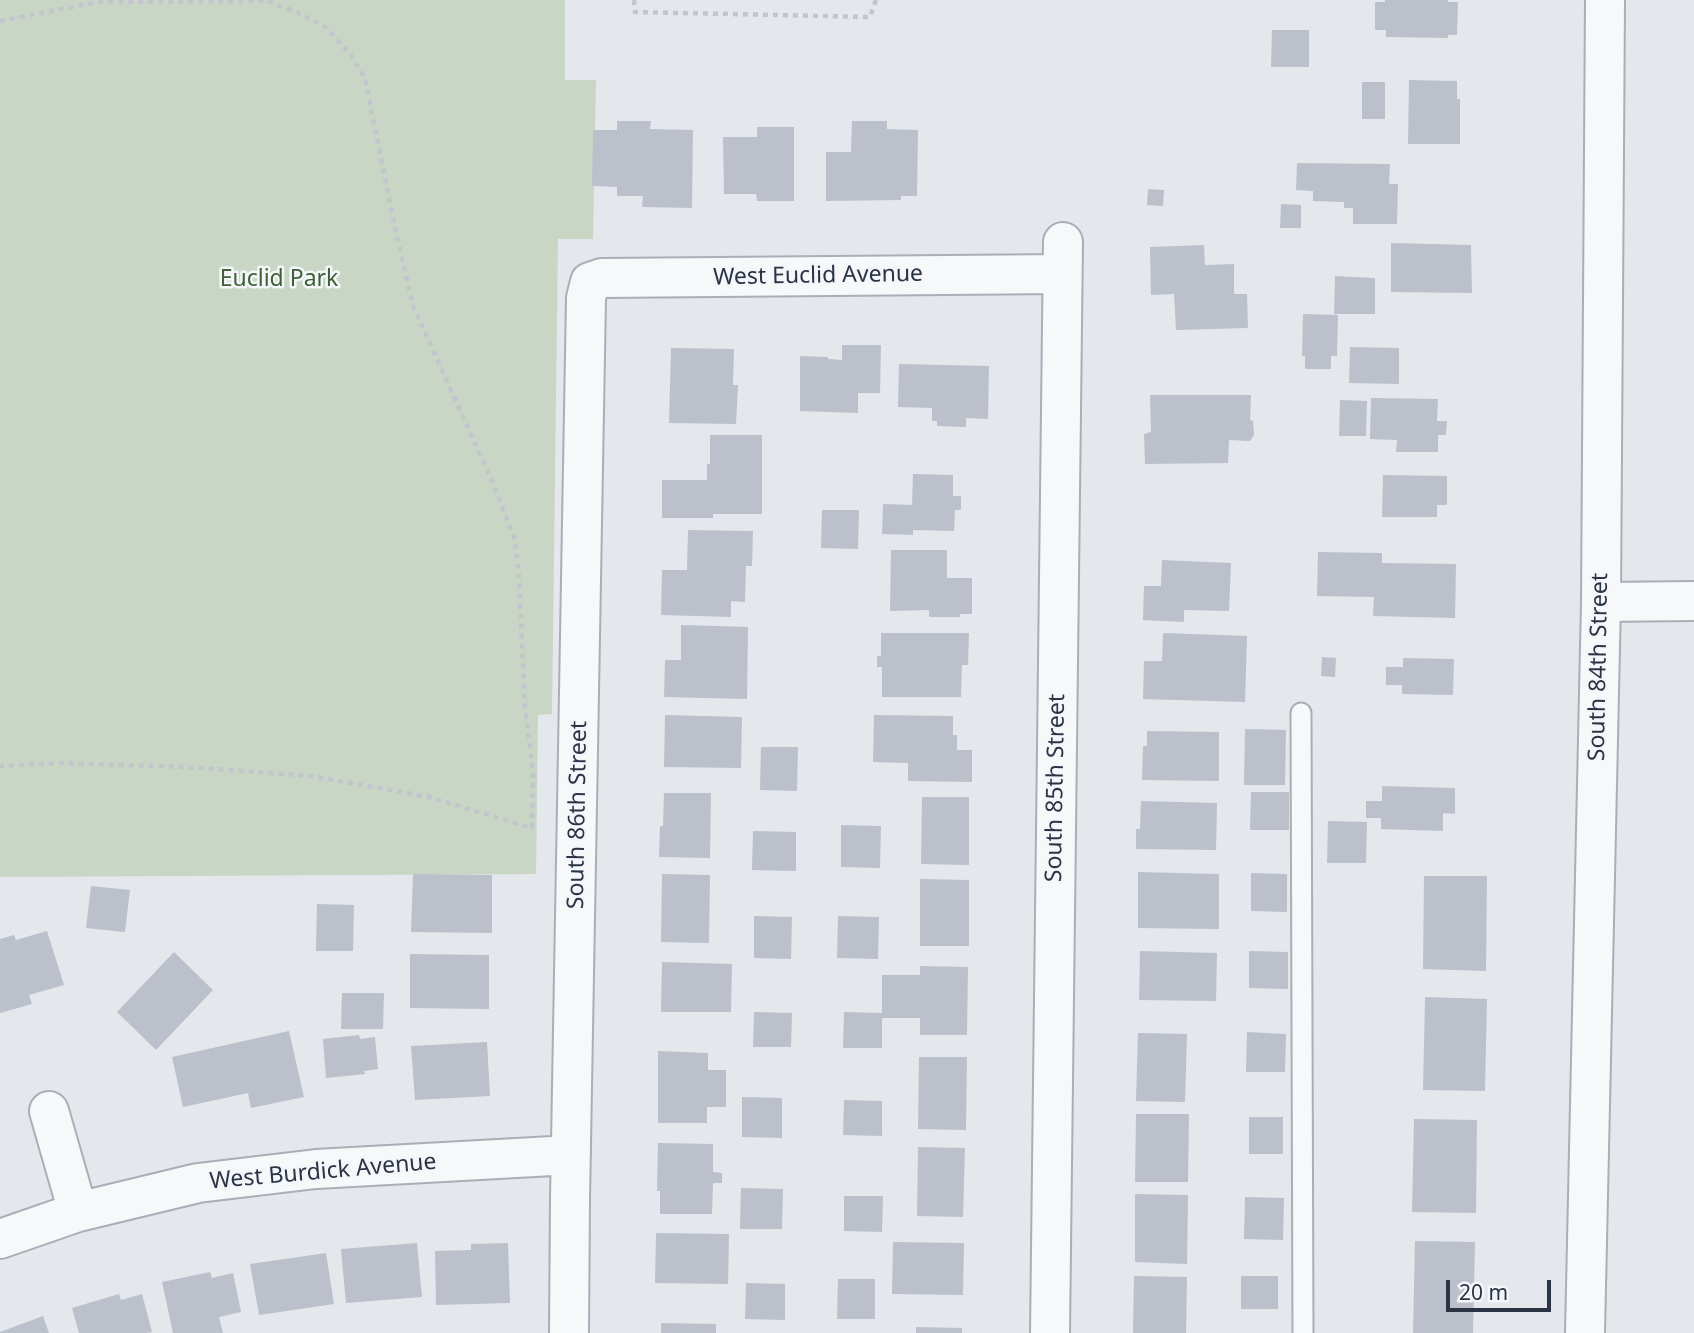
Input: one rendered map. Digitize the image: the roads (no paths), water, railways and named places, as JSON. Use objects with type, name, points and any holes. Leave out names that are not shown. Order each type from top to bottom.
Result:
[{"type":"street","name":"South 84th Street","points":[[1585,1333],[1601,601],[1605,0]]},
{"type":"street","name":"West Euclid Avenue","points":[[586,298],[590,282],[602,278],[1062,258]]},
{"type":"street","name":"South 85th Street","points":[[1050,1333],[1062,258]]},
{"type":"street","name":"South 86th Street","points":[[569,1333],[586,298]]},
{"type":"street","points":[[1601,601],[1694,601]]},
{"type":"street","points":[[49,1111],[78,1212]]},
{"type":"street","name":"West Burdick Avenue","points":[[0,1239],[78,1212],[198,1183],[316,1169],[571,1156]]},
{"type":"lane","points":[[1301,713],[1303,1333]]},
{"type":"park label","name":"Euclid Park","points":[[279,279]]}]
